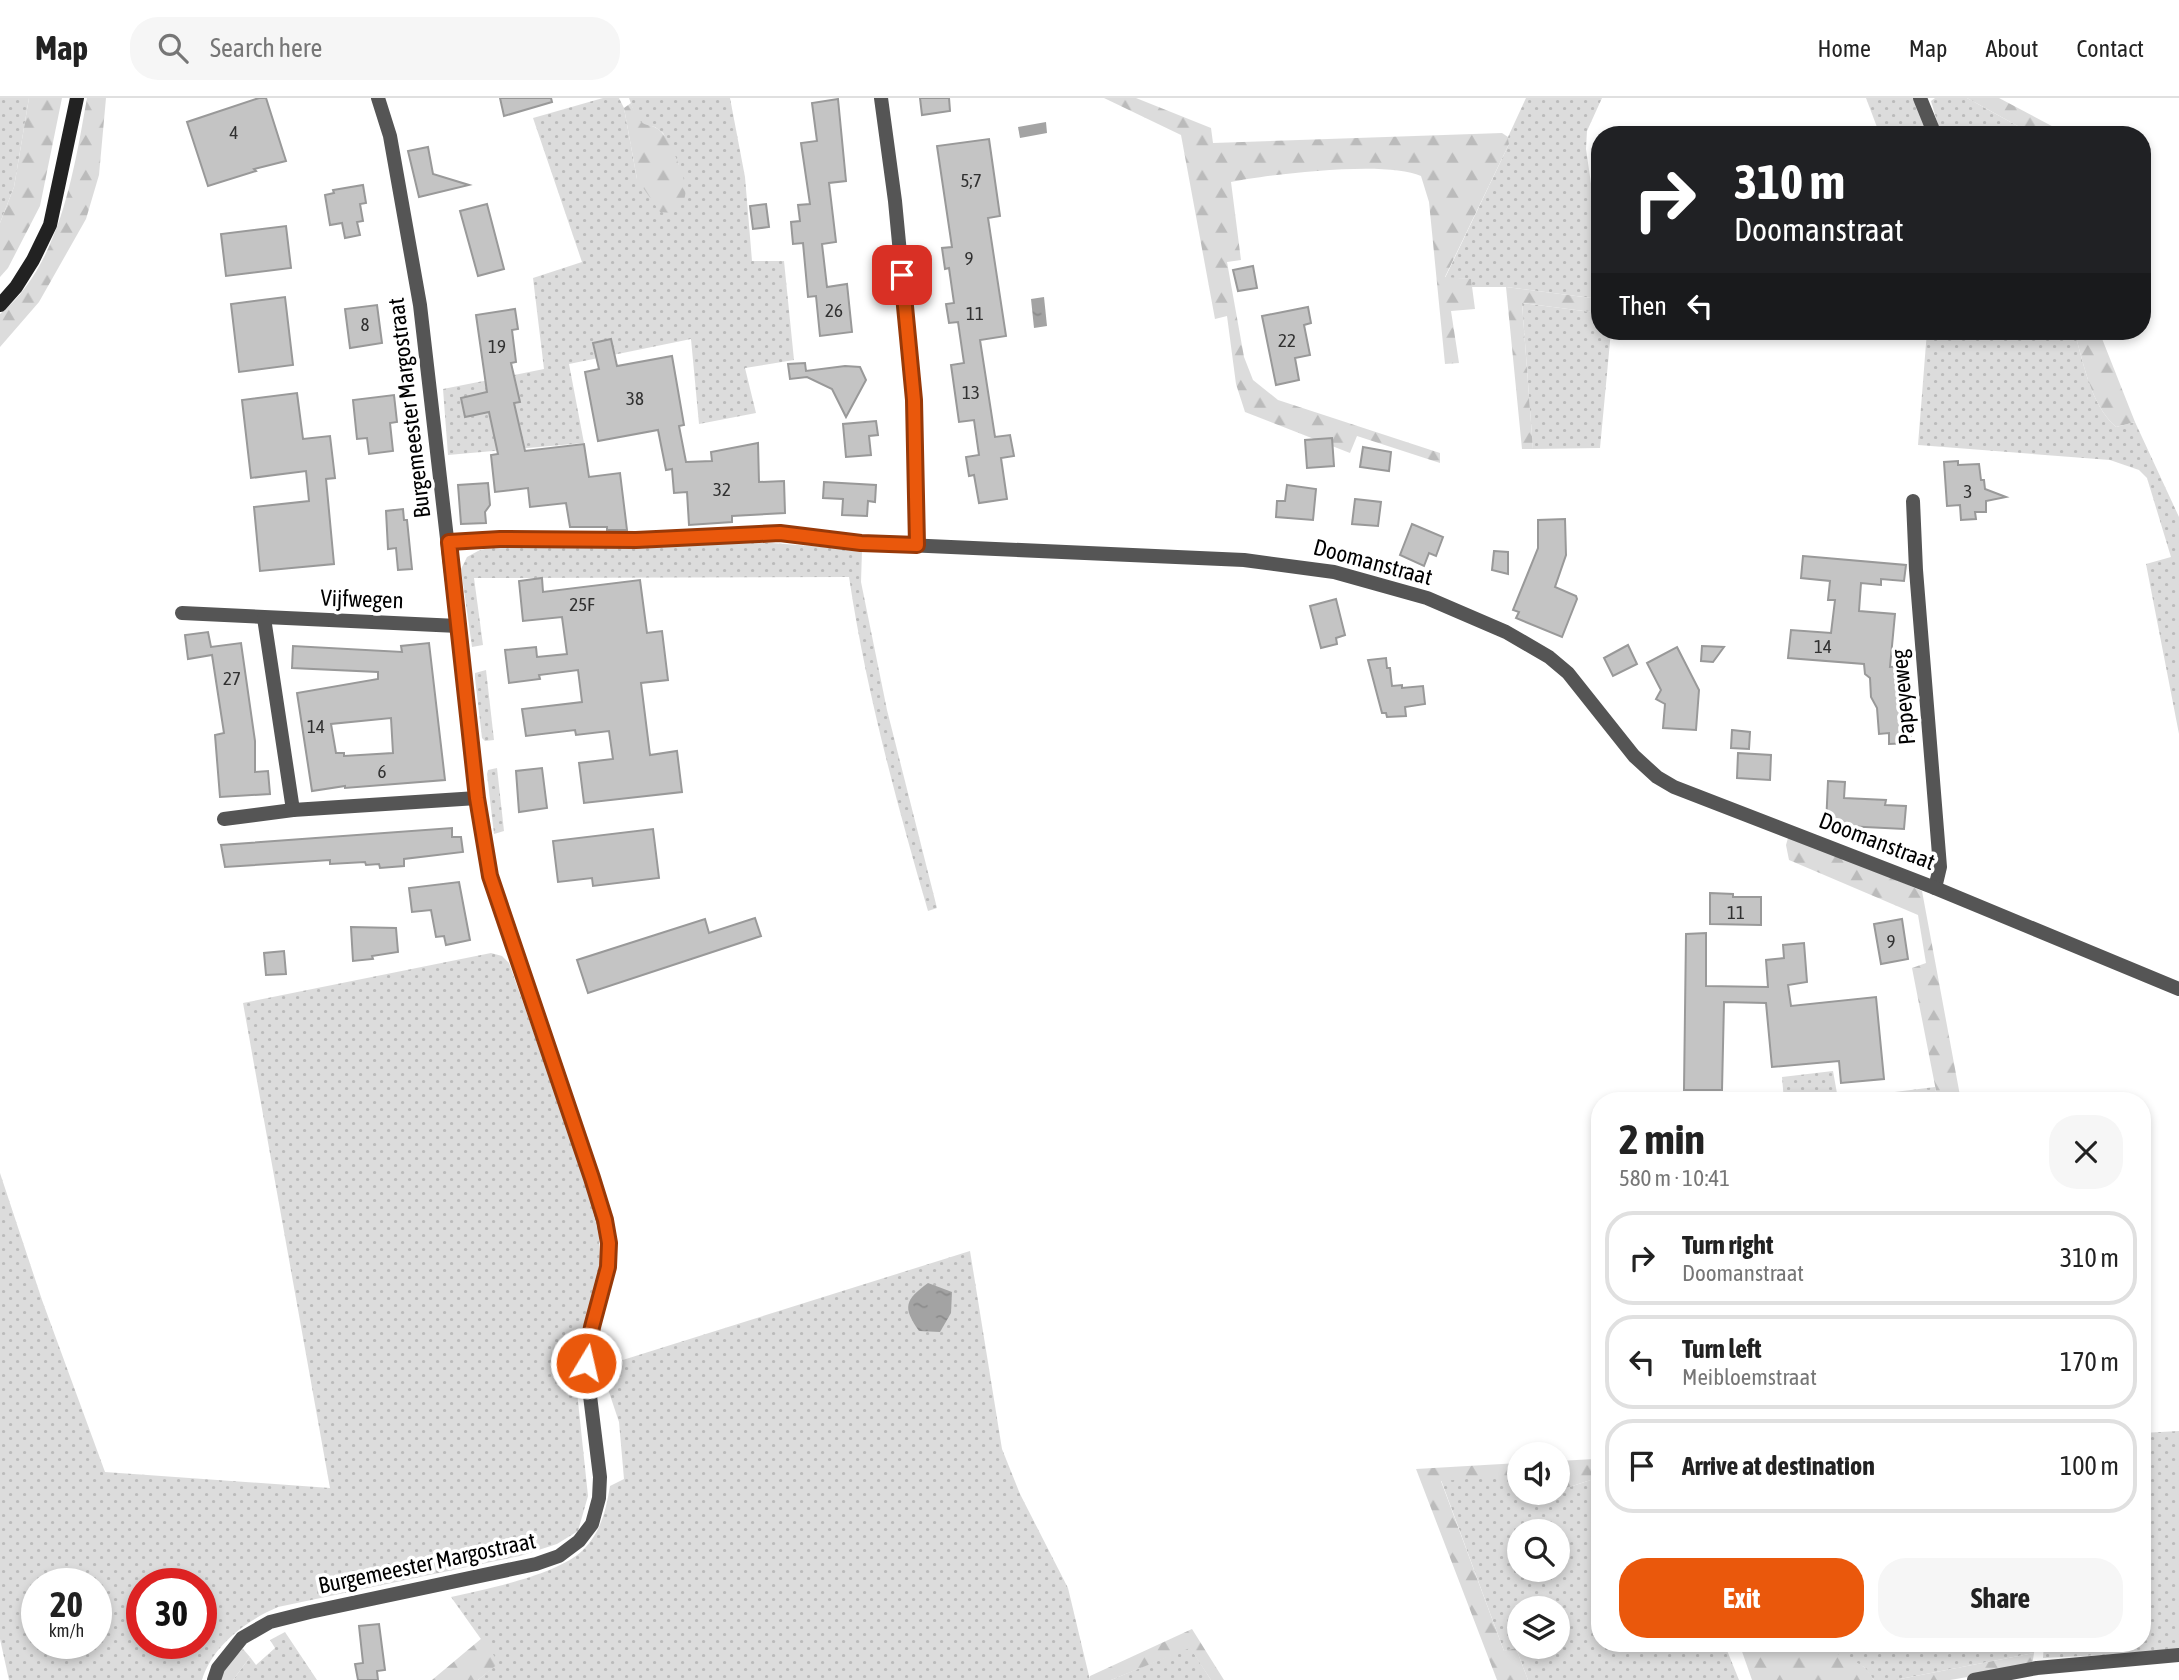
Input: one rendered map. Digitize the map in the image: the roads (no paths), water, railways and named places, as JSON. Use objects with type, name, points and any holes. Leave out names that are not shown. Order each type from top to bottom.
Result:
[{"type":"street","points":[[0,305],[16,287],[50,225],[77,98]]},
{"type":"street","name":"Burgemeester Margostraat","points":[[214,1680],[218,1668],[242,1638],[270,1622],[536,1564],[559,1556],[579,1541],[592,1524],[599,1498],[600,1477],[586,1363],[592,1327],[608,1267],[609,1243],[592,1178],[490,876],[477,798],[415,270],[390,136],[379,98]]},
{"type":"street","points":[[881,98],[895,201],[914,400],[917,545]]},
{"type":"street","points":[[1920,98],[1931,126]]},
{"type":"street","name":"Papeyeweg","points":[[1913,501],[1940,867],[1935,888]]},
{"type":"street","name":"Doomanstraat","points":[[449,542],[500,539],[636,540],[780,533],[861,543],[1244,560],[1334,572],[1427,597],[1506,632],[1549,657],[1568,673],[1634,756],[1657,777],[1674,787],[1935,888],[2179,989]]},
{"type":"street","name":"Vijfwegen","points":[[182,613],[458,626]]},
{"type":"street","points":[[264,618],[293,810]]},
{"type":"street","points":[[224,819],[293,810],[477,798]]},
{"type":"street","points":[[1974,1680],[2037,1668],[2179,1655]]},
{"type":"water","points":[[1046,122],[1047,133],[1020,138],[1018,127]]},
{"type":"water","points":[[1044,297],[1047,326],[1034,328],[1031,299]]},
{"type":"water","points":[[928,1283],[952,1292],[951,1313],[940,1332],[919,1331],[908,1310],[914,1294]]}]
